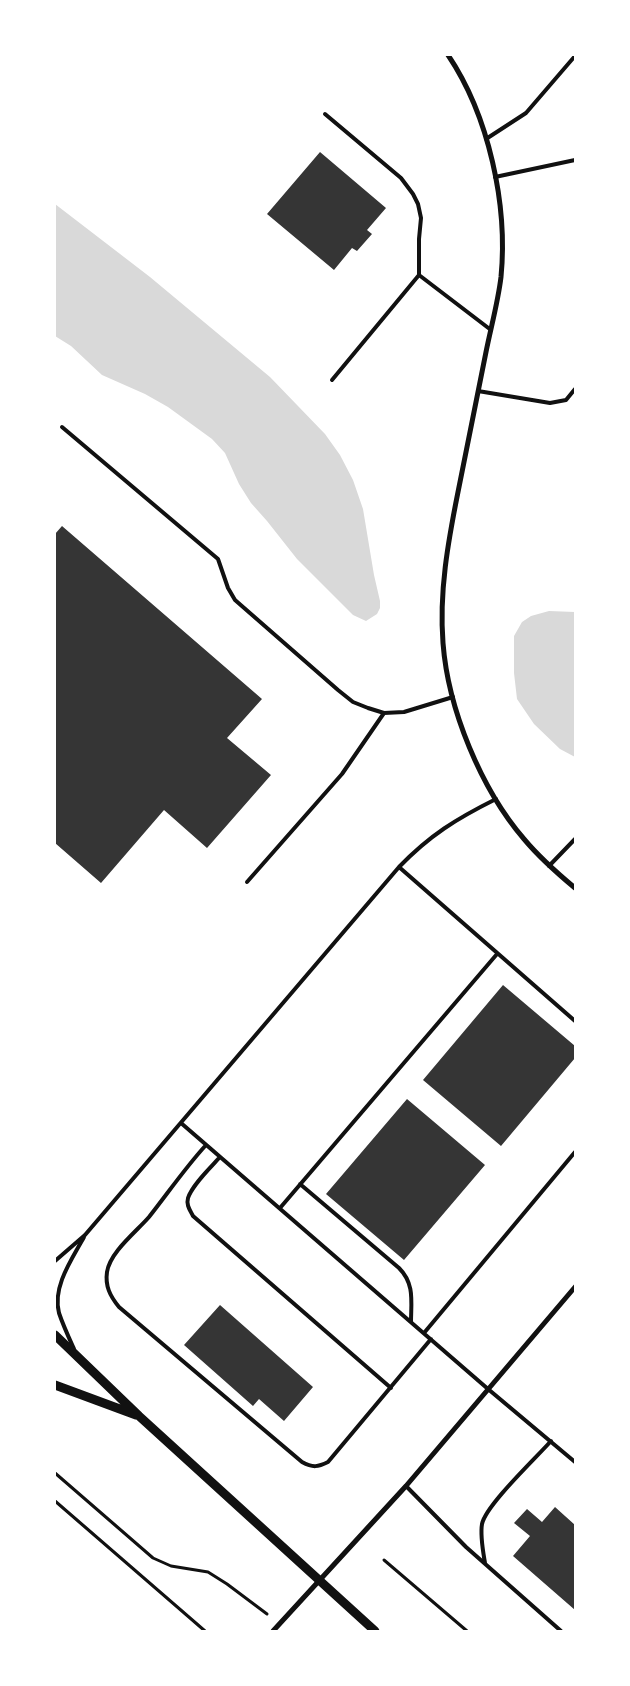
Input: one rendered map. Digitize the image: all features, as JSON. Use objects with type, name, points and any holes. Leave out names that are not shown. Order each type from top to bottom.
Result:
[{"type":"street","points":[[448,55],[480,117],[492,159],[502,216],[501,277],[447,548],[442,613],[443,645],[453,697],[462,730],[480,770],[503,810],[523,838],[549,866],[575,888]]},
{"type":"street","points":[[273,1631],[406,1486],[575,1286]]},
{"type":"street","points":[[55,1335],[76,1353],[139,1416],[375,1631]]},
{"type":"street","points":[[55,1385],[139,1416]]},
{"type":"lane","points":[[486,138],[526,113],[575,56]]},
{"type":"lane","points":[[325,114],[401,178],[413,194],[418,204],[421,218],[419,275],[332,380]]},
{"type":"lane","points":[[495,177],[575,160]]},
{"type":"lane","points":[[419,275],[491,330]]},
{"type":"lane","points":[[478,391],[550,403],[566,400],[575,389]]},
{"type":"lane","points":[[62,427],[218,559],[228,588],[235,600],[353,702],[384,713],[404,712],[453,697]]},
{"type":"lane","points":[[247,882],[342,774],[384,713]]},
{"type":"lane","points":[[55,1261],[85,1235],[399,867],[438,832],[461,816],[496,798]]},
{"type":"lane","points":[[549,866],[575,839]]},
{"type":"lane","points":[[399,867],[575,1021]]},
{"type":"lane","points":[[280,1208],[497,954]]},
{"type":"lane","points":[[181,1123],[575,1462]]},
{"type":"lane","points":[[206,1144],[184,1169],[148,1217],[114,1256],[108,1270],[107,1283],[110,1296],[119,1307],[302,1462],[311,1467],[320,1466],[328,1462],[431,1339]]},
{"type":"lane","points":[[424,1333],[575,1152]]},
{"type":"lane","points":[[220,1157],[193,1188],[188,1198],[188,1207],[193,1216],[391,1388]]},
{"type":"lane","points":[[300,1184],[399,1268],[408,1278],[411,1294],[411,1322]]},
{"type":"lane","points":[[76,1353],[59,1312],[59,1294],[66,1271],[85,1235]]},
{"type":"lane","points":[[485,1563],[481,1531],[484,1517],[493,1504],[551,1441]]},
{"type":"lane","points":[[406,1486],[485,1563],[561,1631]]},
{"type":"path","points":[[55,1473],[154,1558],[171,1566],[208,1572],[227,1584],[279,1624]]},
{"type":"path","points":[[55,1501],[205,1631]]},
{"type":"path","points":[[384,1560],[467,1631]]},
{"type":"shaded area","points":[[55,204],[150,277],[270,377],[325,434],[340,455],[353,480],[363,509],[380,601],[380,608],[377,614],[366,621],[353,615],[297,559],[251,503],[239,484],[225,453],[212,439],[168,407],[145,394],[102,375],[71,346],[55,336]]},
{"type":"shaded area","points":[[549,611],[575,612],[575,757],[560,749],[534,724],[517,699],[514,673],[514,636],[522,622],[531,616]]},
{"type":"building","points":[[320,152],[386,208],[367,230],[372,234],[357,251],[352,248],[334,270],[267,214]]},
{"type":"building","points":[[62,526],[262,699],[227,738],[271,775],[207,848],[164,810],[101,883],[55,843],[55,534]]},
{"type":"building","points":[[503,985],[575,1046],[575,1058],[501,1146],[423,1080]]},
{"type":"building","points":[[407,1099],[485,1165],[404,1260],[326,1194]]},
{"type":"building","points":[[220,1305],[313,1387],[284,1421],[259,1399],[253,1406],[184,1345]]},
{"type":"building","points":[[555,1507],[575,1525],[575,1610],[513,1556],[530,1536],[514,1523],[527,1509],[542,1522]]}]
